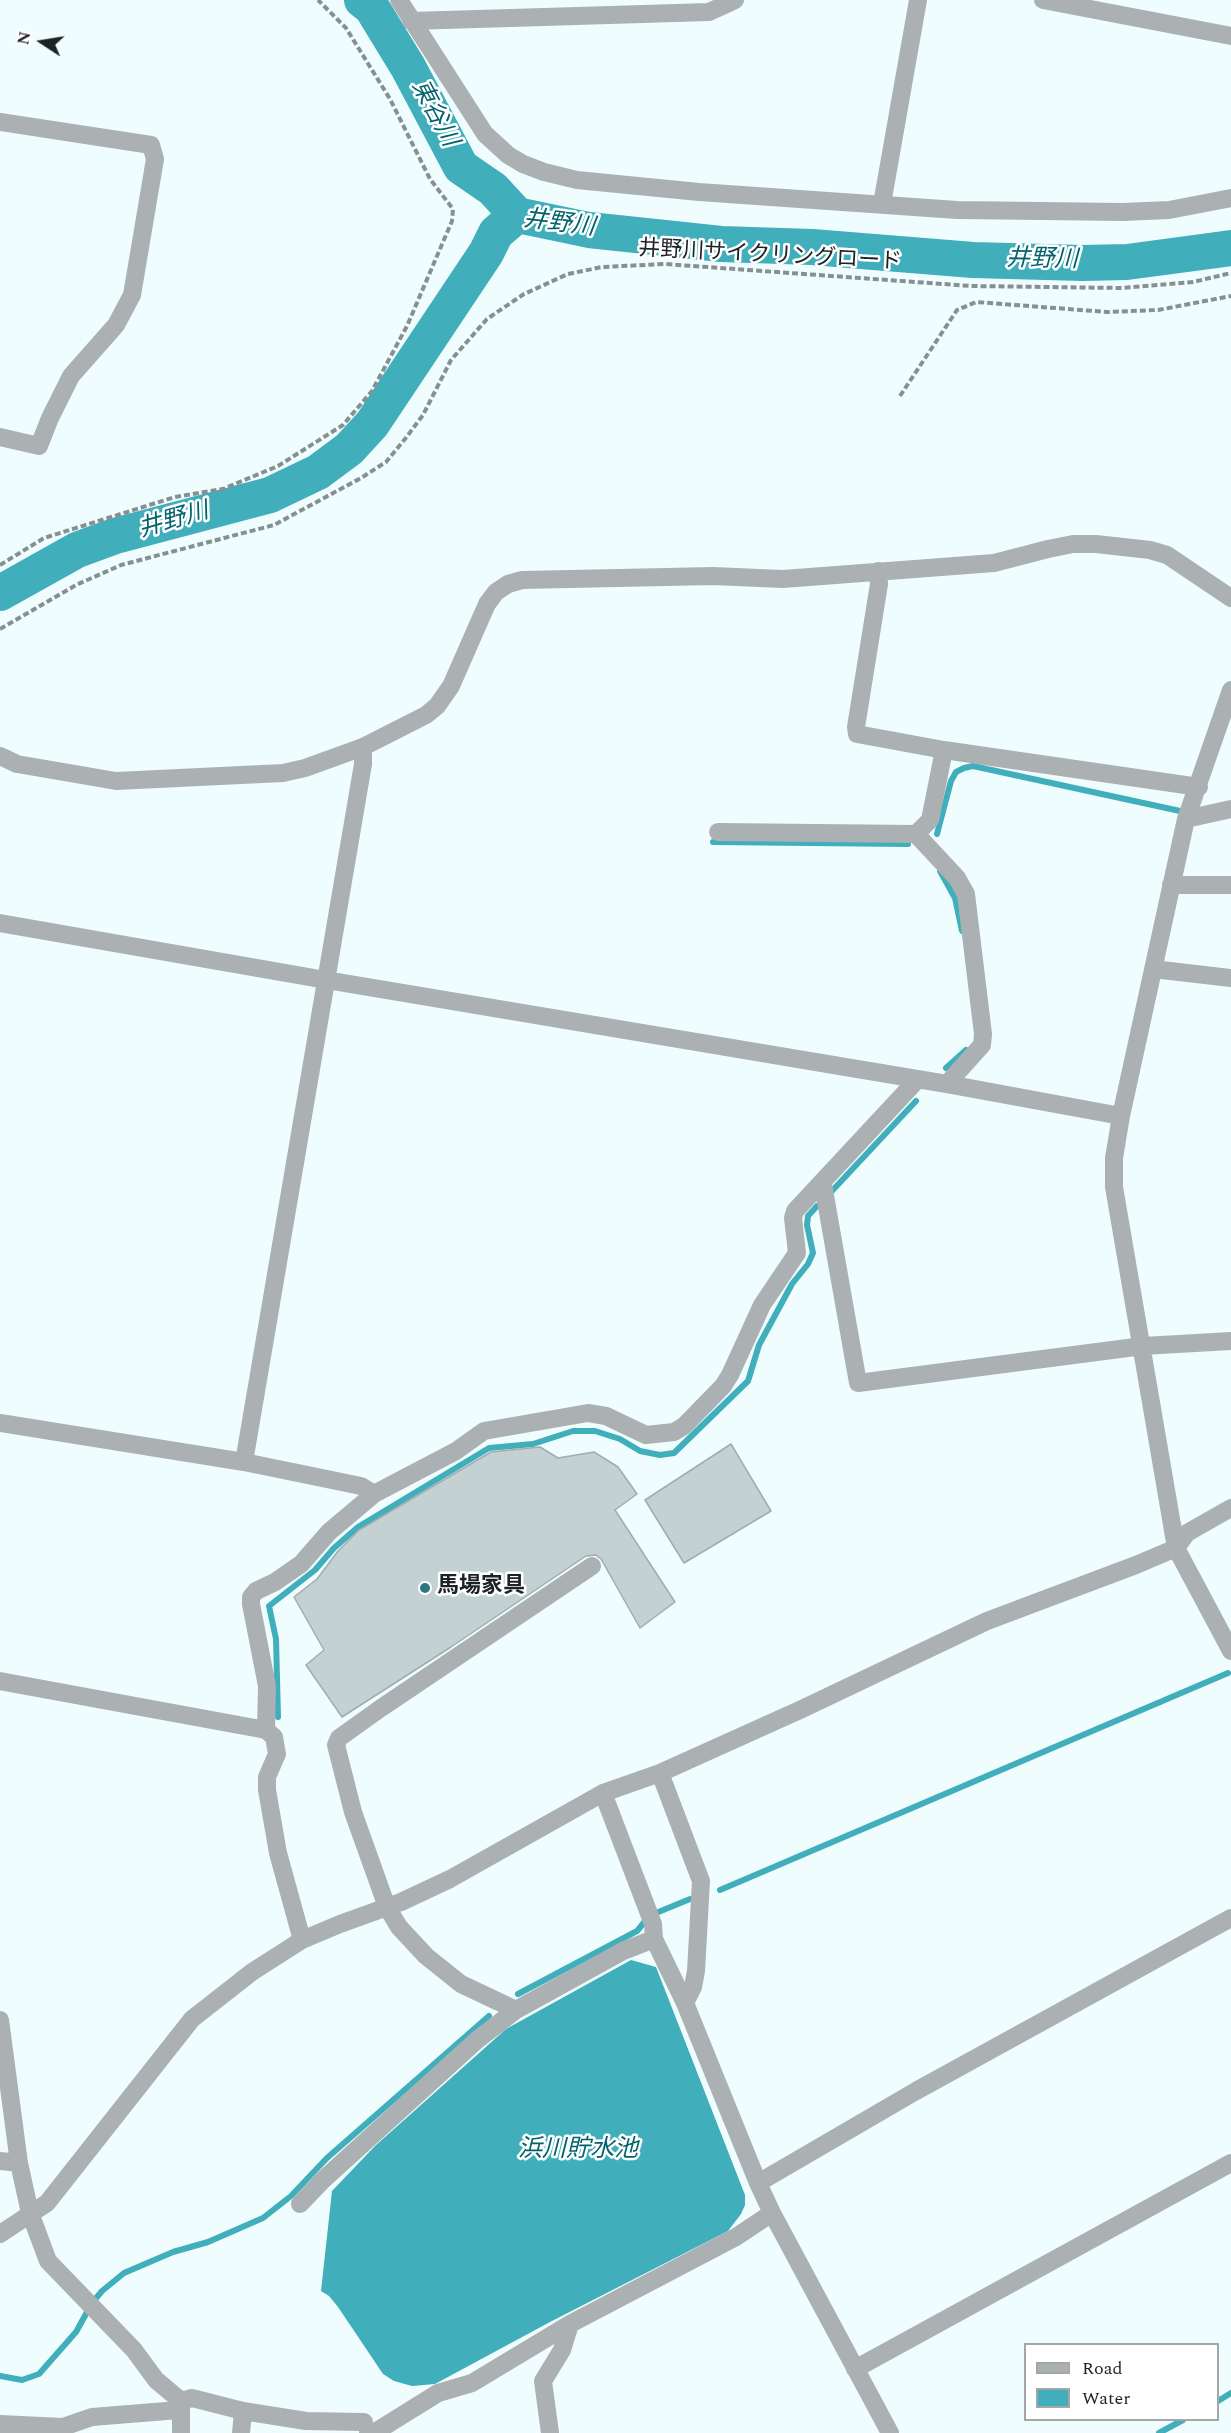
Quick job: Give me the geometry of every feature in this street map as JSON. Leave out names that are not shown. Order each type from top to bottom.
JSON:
[{"type":"street","points":[[399,0],[485,134],[508,155],[523,164],[577,180],[699,192],[957,210],[1123,212],[1169,210],[1231,198]]},
{"type":"street","points":[[411,21],[709,12],[735,0]]},
{"type":"street","points":[[882,204],[918,0]]},
{"type":"street","points":[[1043,0],[1231,36]]},
{"type":"street","points":[[0,122],[150,145],[155,159],[132,295],[116,325],[71,376],[39,446],[0,437]]},
{"type":"street","points":[[0,756],[17,764],[116,782],[283,773],[305,768],[363,747],[426,715],[437,706],[450,686],[487,604],[496,592],[508,584],[522,580],[649,577],[783,579],[994,563],[1027,553],[1073,544],[1117,546],[1150,550],[1167,555],[1231,598]]},
{"type":"street","points":[[878,571],[879,584],[856,727],[857,734],[944,750],[1199,787]]},
{"type":"street","points":[[1231,690],[1186,819],[1121,1116],[1114,1158],[1114,1187],[1176,1548],[1231,1651]]},
{"type":"street","points":[[244,1462],[363,764],[363,747]]},
{"type":"street","points":[[718,832],[916,834],[930,820],[944,750]]},
{"type":"street","points":[[1186,819],[1231,809]]},
{"type":"street","points":[[916,834],[957,878],[966,894],[984,1034],[982,1045],[947,1084]]},
{"type":"street","points":[[1171,885],[1231,885]]},
{"type":"street","points":[[0,923],[947,1084],[1121,1116]]},
{"type":"street","points":[[1153,969],[1231,978]]},
{"type":"street","points":[[266,1730],[267,1686],[250,1604],[251,1597],[256,1591],[275,1582],[301,1564],[329,1532],[374,1494],[456,1451],[484,1431],[588,1413],[606,1416],[646,1435],[674,1432],[684,1426],[723,1386],[762,1305],[797,1253],[793,1218],[795,1211],[823,1184],[917,1080]]},
{"type":"street","points":[[823,1184],[858,1383],[1143,1346],[1231,1341]]},
{"type":"street","points":[[0,1423],[244,1462],[361,1486],[374,1494]]},
{"type":"street","points":[[0,2234],[47,2203],[192,2019],[252,1972],[302,1940],[387,1907],[450,1879],[603,1793],[660,1773],[802,1709],[987,1621],[1176,1548],[1187,1533],[1231,1508]]},
{"type":"street","points":[[516,2010],[461,1984],[426,1956],[399,1927],[387,1907],[353,1812],[336,1745],[339,1738],[592,1566]]},
{"type":"street","points":[[0,1681],[266,1730],[274,1737],[277,1745],[277,1754],[267,1777],[274,1834],[302,1940]]},
{"type":"street","points":[[660,1773],[701,1881],[696,1971],[693,1987],[685,2002]]},
{"type":"street","points":[[603,1793],[653,1924],[654,1939],[685,2002],[758,2183],[772,2214],[890,2433]]},
{"type":"street","points":[[758,2183],[916,2091],[1231,1918]]},
{"type":"street","points":[[300,2204],[323,2180],[477,2040],[516,2010],[623,1951],[654,1939]]},
{"type":"street","points":[[0,2020],[19,2163],[30,2213],[48,2261],[134,2350],[156,2380],[180,2406],[181,2433]]},
{"type":"street","points":[[0,2161],[19,2163]]},
{"type":"street","points":[[855,2369],[1231,2163]]},
{"type":"street","points":[[0,2424],[63,2427],[92,2417],[180,2406],[192,2398],[306,2427],[364,2424],[377,2431],[438,2393],[472,2383],[570,2324],[736,2236],[772,2214]]},
{"type":"street","points":[[550,2433],[543,2381],[562,2350],[570,2324]]},
{"type":"street","points":[[241,2433],[243,2411]]},
{"type":"path","points":[[0,565],[44,538],[175,497],[223,489],[278,466],[343,425],[372,391],[408,327],[452,221],[453,209],[430,179],[390,99],[346,28],[318,0]]},
{"type":"path","name":"井野川サイクリングロード","points":[[0,629],[76,585],[121,565],[274,525],[386,462],[423,415],[451,360],[487,319],[524,294],[568,274],[602,267],[665,264],[971,286],[1122,288],[1193,282],[1231,273]]},
{"type":"path","points":[[900,396],[957,310],[976,302],[1107,312],[1158,310],[1231,296]]},
{"type":"water","name":"浜川貯水池","points":[[631,1960],[656,1967],[745,2195],[745,2205],[741,2214],[728,2231],[435,2384],[412,2386],[394,2381],[383,2374],[338,2307],[329,2296],[321,2291],[332,2191],[375,2146],[506,2029]]},
{"type":"building","points":[[731,1444],[771,1511],[684,1563],[645,1500]]},
{"type":"building","name":"馬場家具","points":[[540,1447],[558,1458],[594,1452],[618,1467],[637,1494],[615,1510],[675,1602],[640,1628],[601,1559],[596,1555],[586,1556],[342,1717],[306,1665],[324,1650],[294,1597],[317,1579],[338,1551],[359,1530],[491,1452]]},
{"type":"waterway","name":"東谷川","points":[[362,0],[372,8],[408,67],[461,167],[493,189],[517,215]]},
{"type":"waterway","name":"井野川","points":[[517,215],[589,230],[721,244],[812,247],[973,260],[1127,262],[1231,248]]},
{"type":"waterway","name":"井野川","points":[[0,593],[77,550],[115,536],[270,495],[318,472],[349,449],[372,424],[486,253],[496,233],[517,215]]},
{"type":"waterway","points":[[937,834],[951,781],[956,772],[973,766],[1180,811]]},
{"type":"waterway","points":[[713,842],[908,844]]},
{"type":"waterway","points":[[940,871],[955,898],[962,931]]},
{"type":"waterway","points":[[946,1068],[966,1050]]},
{"type":"waterway","points":[[831,1192],[916,1101]]},
{"type":"waterway","points":[[278,1717],[276,1639],[269,1606],[315,1570],[334,1548],[358,1527],[489,1448],[533,1444],[573,1431],[595,1431],[620,1439],[640,1451],[660,1455],[674,1453],[748,1381],[759,1345],[792,1284],[808,1264],[813,1253],[807,1225],[808,1216],[817,1206]]},
{"type":"waterway","points":[[720,1890],[1228,1673]]},
{"type":"waterway","points":[[656,1913],[690,1899]]},
{"type":"waterway","points":[[518,1994],[637,1931],[646,1920]]},
{"type":"waterway","points":[[0,2376],[22,2380],[39,2374],[76,2332],[92,2303],[102,2291],[124,2273],[173,2252],[208,2242],[263,2218],[291,2196],[327,2158],[489,2016]]},
{"type":"waterway","points":[[1219,2400],[1231,2393]]},
{"type":"waterway","points":[[1159,2433],[1181,2421]]},
{"type":"place","name":"馬場家具","points":[[425,1588]]}]
